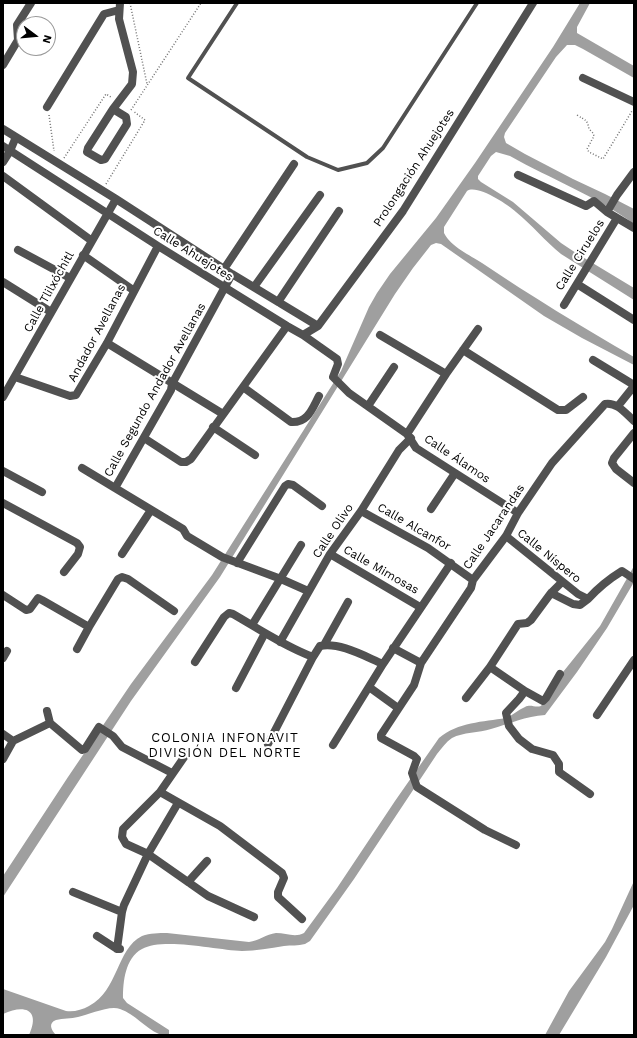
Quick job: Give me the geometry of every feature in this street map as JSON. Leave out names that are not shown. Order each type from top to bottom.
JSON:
[{"type":"street","points":[[3,65],[18,40],[16,25],[31,3]]},
{"type":"street","name":"Prolongación Ahuejotes","points":[[303,335],[318,326],[403,211],[533,3]]},
{"type":"street","points":[[113,109],[126,117],[127,124],[105,159],[101,160],[87,152],[87,150],[113,109],[132,84],[133,72],[119,19],[120,6]]},
{"type":"street","points":[[47,107],[104,14],[120,6]]},
{"type":"street","points":[[583,78],[634,102]]},
{"type":"street","name":"Calle Ahuejotes","points":[[3,129],[102,190],[224,269],[318,326]]},
{"type":"street","points":[[3,162],[7,148],[16,137]]},
{"type":"street","name":"Calle Ahuejotes","points":[[7,148],[107,214],[224,288],[303,335],[336,359],[338,364],[333,377],[349,393]]},
{"type":"street","points":[[224,269],[294,164]]},
{"type":"street","points":[[634,172],[607,210],[634,228]]},
{"type":"street","name":"Calle Ciruelos","points":[[518,175],[586,206],[594,201],[607,210]]},
{"type":"street","points":[[3,176],[92,241]]},
{"type":"street","points":[[254,287],[320,196]]},
{"type":"street","name":"Calle Tlilxóchitl","points":[[4,393],[15,377],[116,199]]},
{"type":"street","points":[[278,302],[339,211]]},
{"type":"street","name":"Calle Ciruelos","points":[[564,305],[617,218]]},
{"type":"street","name":"Andador Avellanas","points":[[15,377],[70,396],[76,395],[106,343],[158,246]]},
{"type":"street","points":[[18,250],[70,278]]},
{"type":"street","points":[[84,255],[134,290]]},
{"type":"street","name":"Calle Segundo Andador Avellanas","points":[[232,274],[172,384],[171,390],[115,488],[183,529],[187,536],[222,557],[281,579],[308,591]]},
{"type":"street","points":[[3,282],[51,312]]},
{"type":"street","points":[[577,284],[634,320]]},
{"type":"street","points":[[144,438],[181,462],[186,462],[191,459],[287,326]]},
{"type":"street","points":[[478,329],[464,350],[558,410],[566,410],[583,397]]},
{"type":"street","points":[[380,335],[446,374]]},
{"type":"street","points":[[106,343],[223,414]]},
{"type":"street","name":"Calle Olivo","points":[[280,642],[330,554],[362,510],[446,374],[464,350]]},
{"type":"street","points":[[593,360],[634,386],[618,406],[634,421]]},
{"type":"street","points":[[368,406],[394,367]]},
{"type":"street","points":[[243,387],[291,422],[297,422],[305,419],[319,396]]},
{"type":"street","name":"Calle Álamos","points":[[349,393],[409,436],[416,448],[518,512]]},
{"type":"street","name":"Calle Jacarandas","points":[[516,845],[485,830],[417,786],[412,772],[417,760],[414,756],[381,738],[383,730],[414,685],[421,663],[471,588],[473,580],[506,536],[518,512],[552,463],[605,404],[612,403],[618,406]]},
{"type":"street","points":[[213,427],[255,455]]},
{"type":"street","points":[[634,433],[614,458],[612,463],[616,469],[634,483]]},
{"type":"street","points":[[82,468],[115,488]]},
{"type":"street","points":[[3,471],[42,492]]},
{"type":"street","points":[[431,509],[455,473]]},
{"type":"street","points":[[235,562],[285,486],[288,484],[293,485],[322,506]]},
{"type":"street","points":[[3,503],[76,543],[80,547],[78,554],[64,572]]},
{"type":"street","points":[[122,554],[151,510]]},
{"type":"street","name":"Calle Alcanfor","points":[[362,510],[428,548],[473,580]]},
{"type":"street","name":"Calle Níspero","points":[[506,536],[562,582],[588,600]]},
{"type":"street","points":[[252,625],[301,545]]},
{"type":"street","name":"Calle Mimosas","points":[[330,554],[420,607]]},
{"type":"street","name":"Calle Mimosas","points":[[332,745],[393,648],[451,563]]},
{"type":"street","points":[[551,593],[573,604],[580,605],[588,600],[598,588],[622,571],[634,579]]},
{"type":"street","points":[[77,649],[118,579],[122,577],[128,579],[174,611]]},
{"type":"street","points":[[466,698],[490,667],[518,624],[531,620],[551,593],[562,582]]},
{"type":"street","points":[[3,596],[26,610],[30,609],[38,598],[89,627]]},
{"type":"street","points":[[268,744],[313,656],[320,646],[324,645],[348,602]]},
{"type":"street","points":[[195,662],[224,617],[229,613],[280,642],[313,656]]},
{"type":"street","points":[[236,688],[265,633]]},
{"type":"street","points":[[324,645],[342,648],[383,664]]},
{"type":"street","points":[[393,648],[421,663]]},
{"type":"street","points":[[597,715],[634,660]]},
{"type":"street","points":[[490,667],[525,691],[543,701],[560,674]]},
{"type":"street","points":[[369,687],[398,708]]},
{"type":"street","points":[[525,691],[520,699],[506,713],[509,726],[519,739],[532,749],[553,755],[559,764],[559,772],[590,794]]},
{"type":"street","points":[[47,711],[50,723],[82,750],[85,749],[99,727],[113,736],[122,747],[172,773]]},
{"type":"street","points":[[3,759],[13,741],[50,723]]},
{"type":"street","points":[[3,734],[13,741]]},
{"type":"street","points":[[187,753],[160,792],[123,829],[122,837],[126,844],[148,854],[208,896],[254,917]]},
{"type":"street","points":[[160,792],[220,826],[282,873],[284,878],[278,892],[278,897],[302,918]]},
{"type":"street","points":[[97,936],[120,949],[122,912],[124,905],[148,854],[178,803]]},
{"type":"street","points":[[188,882],[207,861]]},
{"type":"street","points":[[73,892],[122,912]]},
{"type":"lane","points":[[237,3],[188,78],[307,157],[338,170],[366,163],[383,148],[477,3]]},
{"type":"path","points":[[130,3],[147,84]]},
{"type":"path","points":[[102,190],[145,120],[131,110],[201,3]]},
{"type":"path","points":[[59,155],[64,158],[106,94],[119,102]]},
{"type":"path","points":[[47,107],[54,151]]},
{"type":"path","points":[[577,115],[586,121],[594,136],[587,149],[589,152],[603,159],[634,108]]},
{"type":"shaded area","points":[[580,3],[590,3],[577,27],[577,33],[634,66],[634,78],[575,45],[567,45],[556,57],[505,133],[504,137],[506,143],[525,154],[634,209],[634,224],[589,196],[510,156],[496,152],[491,156],[478,176],[478,179],[513,202],[561,243],[634,288],[634,300],[561,254],[528,222],[512,209],[485,192],[478,190],[467,191],[444,227],[444,233],[451,242],[461,250],[557,311],[634,357],[634,365],[544,316],[441,244],[436,243],[431,245],[395,294],[220,577],[131,701],[3,897],[3,876],[131,684],[212,575],[341,371],[369,307],[377,293],[390,274],[436,218],[475,163],[553,47]]},
{"type":"shaded area","points":[[634,566],[634,582],[607,628],[545,715],[456,736],[448,741],[437,754],[354,879],[310,941],[302,945],[247,951],[190,945],[163,944],[142,949],[136,953],[126,971],[123,998],[127,1003],[169,1030],[169,1035],[160,1035],[125,1011],[115,1008],[105,1009],[75,1018],[53,1021],[51,1027],[56,1035],[29,1035],[33,1019],[32,1014],[24,1009],[18,1009],[3,1014],[3,989],[66,1011],[84,1009],[99,999],[112,980],[127,950],[133,942],[145,935],[167,933],[249,942],[276,933],[294,935],[304,933],[337,888],[439,738],[462,726],[506,718],[527,706],[541,706],[559,677],[600,626]]},
{"type":"shaded area","points":[[634,881],[634,905],[606,957],[559,1035],[545,1035],[569,991],[605,942]]},
{"type":"district","name":"COLONIA INFONAVIT DIVISIÓN DEL NORTE","points":[[225,746]]}]
